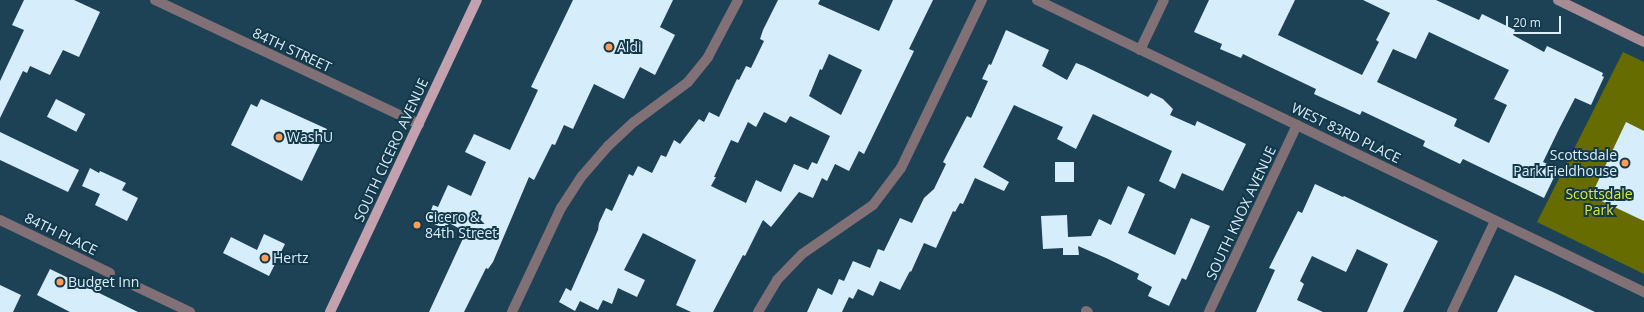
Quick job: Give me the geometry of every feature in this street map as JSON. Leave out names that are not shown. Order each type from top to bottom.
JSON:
[{"type":"main road","name":"SOUTH CICERO AVENUE","points":[[330,312],[477,0]]},
{"type":"street","name":"84TH STREET","points":[[154,0],[419,124]]},
{"type":"street","points":[[512,312],[561,208],[582,176],[608,146],[634,122],[688,82],[708,57],[738,0]]},
{"type":"street","points":[[758,312],[777,280],[802,254],[873,205],[901,168],[982,0]]},
{"type":"street","name":"WEST 83RD PLACE","points":[[1037,0],[1644,292]]},
{"type":"street","points":[[1140,50],[1164,0]]},
{"type":"street","points":[[1558,0],[1644,42]]},
{"type":"street","name":"SOUTH KNOX AVENUE","points":[[1209,312],[1297,125]]},
{"type":"street","name":"84TH PLACE","points":[[0,220],[110,273]]},
{"type":"street","points":[[1452,312],[1495,221]]},
{"type":"street","points":[[135,286],[190,312]]},
{"type":"green space","name":"Scottsdale Park","points":[[1623,52],[1644,62],[1644,274],[1537,222]]},
{"type":"building","points":[[24,0],[74,0],[100,12],[79,57],[63,50],[50,75],[30,66],[27,73],[23,71],[0,118],[0,81],[24,30],[12,25]]},
{"type":"building","points":[[573,0],[673,0],[660,27],[675,35],[655,75],[640,67],[624,99],[594,84],[573,129],[564,125],[555,145],[552,144],[534,180],[529,177],[493,262],[488,269],[486,268],[464,312],[429,312],[466,232],[449,223],[446,229],[427,221],[433,205],[438,207],[448,185],[471,196],[486,162],[465,152],[474,134],[510,150],[538,90],[531,87]]},
{"type":"building","points":[[778,0],[820,0],[818,4],[879,31],[893,0],[933,0],[909,49],[914,51],[864,154],[859,151],[849,171],[835,164],[827,181],[822,178],[813,198],[799,192],[771,227],[763,220],[745,256],[743,255],[713,312],[691,312],[676,305],[696,260],[643,233],[624,270],[645,280],[637,297],[618,288],[612,304],[603,300],[598,310],[580,301],[575,311],[559,302],[566,288],[571,291],[606,208],[612,211],[629,174],[633,176],[638,166],[652,173],[661,155],[666,157],[674,140],[680,144],[699,119],[704,122],[709,112],[719,117],[737,79],[739,80],[746,66],[751,68],[764,41],[760,39]],"holes":[[[829,54],[862,70],[841,115],[809,96],[820,69],[822,70]],[[764,112],[786,123],[790,116],[830,136],[817,164],[812,162],[808,170],[794,164],[781,192],[756,180],[746,203],[711,186],[731,140],[738,143],[748,122],[756,127]]]},
{"type":"building","points":[[1209,0],[1295,0],[1278,35],[1362,75],[1379,42],[1376,40],[1390,13],[1363,0],[1436,0],[1479,20],[1482,14],[1515,30],[1513,35],[1544,52],[1547,46],[1603,73],[1602,76],[1604,77],[1591,105],[1575,98],[1559,129],[1543,162],[1558,169],[1544,198],[1463,159],[1460,164],[1423,146],[1425,141],[1362,111],[1360,115],[1314,94],[1316,89],[1243,54],[1241,58],[1220,49],[1222,44],[1194,32]],"holes":[[[1429,32],[1509,70],[1494,99],[1507,105],[1489,143],[1454,126],[1457,119],[1377,82],[1393,49],[1416,59]]]},
{"type":"building","points":[[1006,30],[1049,50],[1042,66],[1067,80],[1076,63],[1148,97],[1151,93],[1163,99],[1173,109],[1170,115],[1195,126],[1197,121],[1246,144],[1223,191],[1182,173],[1175,189],[1159,181],[1172,151],[1093,114],[1076,149],[1057,139],[1063,127],[1014,105],[983,167],[1009,182],[1004,191],[975,178],[963,204],[960,203],[955,212],[953,211],[936,248],[924,243],[911,272],[910,271],[900,290],[880,281],[873,296],[858,289],[853,299],[849,297],[842,312],[807,312],[818,288],[832,295],[839,279],[844,281],[853,261],[870,268],[878,249],[884,251],[900,218],[912,223],[924,198],[934,189],[946,164],[943,162],[967,116],[971,118],[988,81],[982,79],[989,64],[991,65]]},
{"type":"building","points":[[56,99],[85,114],[76,132],[47,117]]},
{"type":"building","name":"WashU","points":[[261,99],[327,129],[302,181],[231,145],[251,104],[257,107]]},
{"type":"building","name":"Scottsdale Park Fieldhouse","points":[[1626,122],[1644,131],[1644,221],[1591,196]]},
{"type":"building","points":[[0,132],[79,170],[68,192],[0,160]]},
{"type":"building","points":[[1055,162],[1074,162],[1074,182],[1055,182]]},
{"type":"building","points":[[90,168],[126,183],[122,190],[138,198],[127,221],[95,205],[100,194],[82,186]]},
{"type":"building","points":[[1315,184],[1343,197],[1344,196],[1438,241],[1403,312],[1367,312],[1388,264],[1357,249],[1346,272],[1312,256],[1300,281],[1304,284],[1297,300],[1323,312],[1256,312],[1275,270],[1269,268],[1298,211],[1302,213]]},
{"type":"building","points":[[1128,186],[1145,194],[1128,233],[1175,255],[1191,218],[1210,226],[1186,280],[1182,278],[1169,306],[1148,296],[1152,287],[1137,279],[1139,274],[1106,258],[1078,246],[1079,255],[1063,255],[1063,248],[1043,249],[1041,216],[1067,215],[1068,237],[1091,236],[1099,219],[1111,225]]},
{"type":"building","name":"Hertz","points":[[264,234],[285,244],[269,276],[223,253],[231,237],[257,250]]},
{"type":"building","name":"Budget Inn","points":[[50,269],[138,312],[70,312],[37,295]]},
{"type":"building","points":[[1515,275],[1553,292],[1595,312],[1497,312]]},
{"type":"building","points":[[0,285],[21,295],[13,312],[0,312]]},
{"type":"place","name":"Aldi","points":[[609,47]]},
{"type":"place","name":"WashU","points":[[279,137]]},
{"type":"place","name":"Scottsdale Park Fieldhouse","points":[[1625,163]]},
{"type":"place","name":"Cicero & 84th Street","points":[[417,225]]},
{"type":"place","name":"Hertz","points":[[265,258]]},
{"type":"place","name":"Budget Inn","points":[[60,282]]}]
